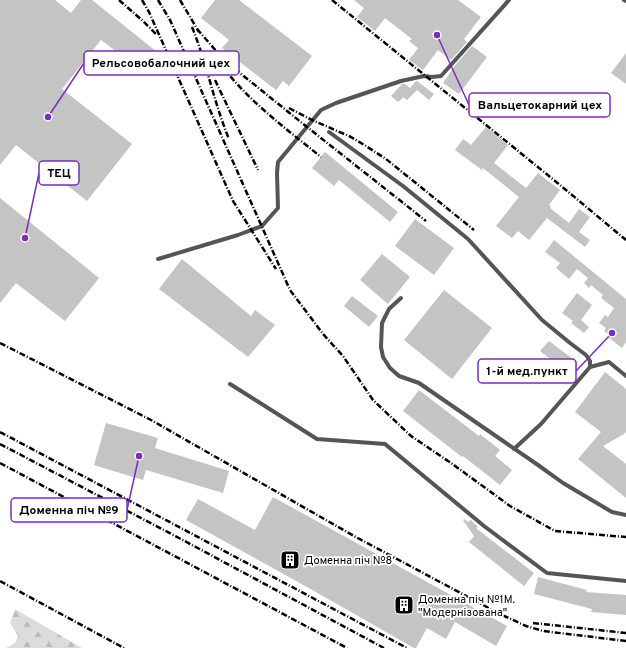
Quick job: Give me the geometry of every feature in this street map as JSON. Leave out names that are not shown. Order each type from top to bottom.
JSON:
[{"type":"lane","points":[[158,259],[238,235],[262,226],[278,208],[278,162],[321,110],[336,103],[401,81],[424,76],[441,76],[509,0]]},
{"type":"lane","points":[[330,132],[404,186],[468,239],[542,320],[586,355],[590,361],[590,367]]},
{"type":"lane","points":[[401,298],[389,309],[382,323],[381,347],[383,357],[390,368],[399,376],[419,383],[563,483],[612,512],[626,515]]},
{"type":"lane","points":[[514,449],[541,424],[590,367],[608,362],[626,376]]},
{"type":"lane","points":[[230,384],[317,439],[385,444],[484,526],[547,573],[626,581]]},
{"type":"green space","points":[[15,609],[82,648],[6,648],[15,643],[18,636],[10,623]]},
{"type":"building","points":[[0,0],[55,0],[71,13],[81,0],[92,0],[162,56],[147,75],[101,40],[62,89],[132,144],[87,201],[16,145],[0,165]]},
{"type":"building","points":[[215,0],[239,0],[312,56],[289,86],[283,81],[276,90],[222,48],[229,40],[201,18]]},
{"type":"building","points":[[354,0],[458,0],[481,17],[464,39],[467,42],[451,60],[438,50],[423,70],[409,60],[418,48],[409,41],[412,39],[385,18],[375,31],[357,17],[364,8]]},
{"type":"building","points":[[472,46],[487,57],[459,94],[443,83],[456,64]]},
{"type":"building","points":[[626,53],[626,84],[611,73]]},
{"type":"building","points":[[416,81],[434,94],[429,100],[417,90],[407,100],[403,97],[398,102],[391,96],[402,84],[405,84],[410,88]]},
{"type":"building","points":[[486,127],[508,145],[494,163],[526,188],[538,173],[560,190],[549,205],[551,206],[550,208],[569,223],[579,209],[590,217],[579,232],[590,240],[585,247],[547,218],[529,240],[518,231],[512,238],[496,226],[519,197],[483,168],[482,170],[455,150],[463,139],[471,145]]},
{"type":"building","points":[[325,152],[398,212],[390,222],[339,180],[334,186],[312,168]]},
{"type":"building","points":[[0,198],[99,278],[65,321],[16,283],[0,303]]},
{"type":"building","points":[[415,219],[454,248],[434,275],[395,246]]},
{"type":"building","points":[[554,240],[626,299],[626,342],[622,348],[608,337],[610,336],[604,331],[606,328],[599,323],[605,315],[608,317],[614,308],[601,298],[603,295],[591,285],[589,288],[584,283],[588,278],[577,269],[569,279],[556,268],[560,263],[545,252]]},
{"type":"building","points":[[382,254],[410,277],[388,304],[360,280]]},
{"type":"building","points":[[182,259],[251,316],[255,310],[275,325],[248,357],[159,289]]},
{"type":"building","points":[[444,290],[492,328],[452,379],[404,340]]},
{"type":"building","points":[[577,293],[592,305],[581,320],[589,327],[584,333],[571,323],[573,321],[562,313]]},
{"type":"building","points":[[352,296],[378,316],[369,327],[344,306]]},
{"type":"building","points":[[549,341],[578,363],[570,374],[540,351]]},
{"type":"building","points":[[605,372],[626,389],[626,432],[603,446],[626,464],[626,498],[578,459],[601,432],[575,412]]},
{"type":"building","points":[[419,390],[479,436],[480,434],[500,450],[495,456],[512,470],[500,485],[403,411]]},
{"type":"building","points":[[106,423],[158,438],[155,448],[229,471],[223,493],[146,470],[143,480],[94,465]]},
{"type":"building","name":"Доменна піч №1М. \"Модернізована\"","points":[[273,497],[507,626],[496,646],[455,622],[446,639],[427,628],[416,648],[414,648],[186,520],[198,499],[255,530]]},
{"type":"building","points":[[464,519],[468,522],[471,520],[478,527],[476,528],[534,573],[524,586],[469,542],[474,536],[463,520]]},
{"type":"building","points":[[538,577],[587,590],[586,592],[626,595],[626,615],[591,612],[592,609],[534,594]]},
{"type":"railway","points":[[119,0],[157,35]]},
{"type":"railway","points":[[142,0],[149,12],[233,201],[276,269]]},
{"type":"railway","points":[[158,0],[170,20],[290,290],[323,334],[343,356],[373,400],[411,436],[510,506],[555,531],[626,537]]},
{"type":"railway","points":[[180,0],[199,32]]},
{"type":"railway","points":[[332,0],[626,240]]},
{"type":"railway","points":[[192,27],[229,139]]},
{"type":"railway","points":[[197,29],[225,61],[426,221]]},
{"type":"railway","points":[[217,59],[239,87],[279,123],[321,157]]},
{"type":"railway","points":[[215,80],[258,170]]},
{"type":"railway","points":[[289,108],[351,137],[386,159],[474,230]]},
{"type":"railway","points":[[0,343],[151,420],[354,536],[498,613],[526,626],[543,631],[626,641]]},
{"type":"railway","points":[[0,432],[407,648]]},
{"type":"railway","points":[[0,444],[384,648]]},
{"type":"railway","points":[[0,463],[347,648]]},
{"type":"railway","points":[[0,581],[124,648]]},
{"type":"railway","points":[[533,623],[626,633]]},
{"type":"place","name":"Вальцетокарний цех","points":[[437,35]]},
{"type":"place","name":"Рельсовобалочний цех","points":[[48,117]]},
{"type":"place","name":"ТЕЦ","points":[[25,238]]},
{"type":"place","name":"1-й мед.пункт","points":[[612,333]]},
{"type":"place","name":"Доменна піч №9","points":[[139,456]]},
{"type":"place","name":"Доменна піч №8","points":[[290,560]]},
{"type":"place","name":"Доменна піч №1М. \"Модернізована\"","points":[[404,605]]}]
